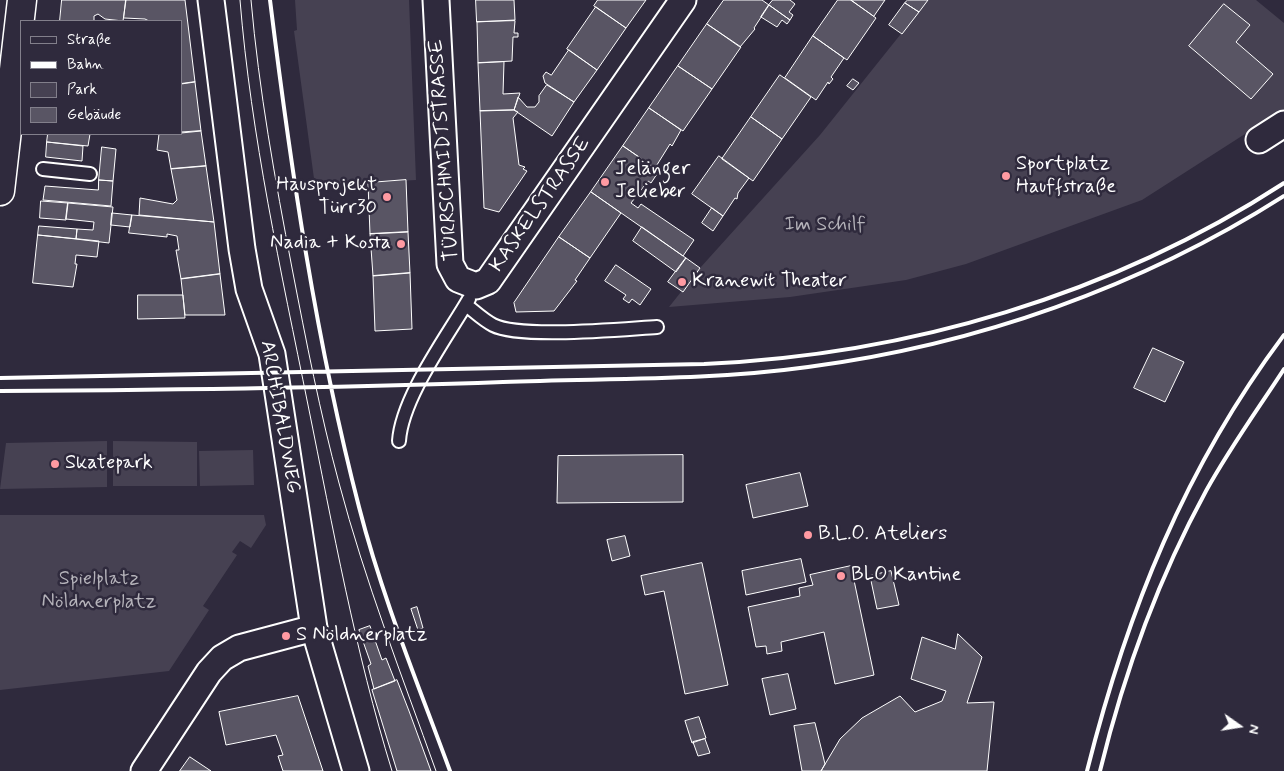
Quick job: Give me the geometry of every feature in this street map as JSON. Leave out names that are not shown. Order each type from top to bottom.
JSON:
[{"type":"street","points":[[0,192],[22,0]]},
{"type":"street","name":"ARCHIBALDWEG","points":[[211,0],[242,249],[249,288],[272,354],[314,628],[356,771]]},
{"type":"street","name":"TÜRRSCHMIDTSTRASSE","points":[[436,0],[450,264],[458,279],[471,295]]},
{"type":"street","name":"KASKELSTRASSE","points":[[471,295],[488,281],[683,0]]},
{"type":"street","points":[[1259,140],[1284,124]]},
{"type":"street","points":[[144,771],[209,672],[222,658],[239,648],[314,628]]},
{"type":"lane","points":[[43,169],[90,174]]},
{"type":"lane","points":[[471,295],[494,326],[522,331],[610,330],[657,327]]},
{"type":"lane","name":"KASKELSTRASSE","points":[[399,441],[400,428],[412,396],[471,295]]},
{"type":"green space","points":[[295,0],[409,0],[416,180],[315,186],[294,31],[297,30]]},
{"type":"green space","name":"Im Schilf","points":[[928,0],[1256,0],[1284,23],[1284,109],[1142,200],[966,264],[906,280],[790,297],[669,307],[700,268],[820,135]]},
{"type":"green space","name":"Skatepark","points":[[107,441],[107,487],[0,489],[6,443]]},
{"type":"green space","points":[[113,441],[197,442],[197,486],[113,486]]},
{"type":"green space","points":[[253,450],[254,485],[200,486],[199,451]]},
{"type":"green space","name":"Spielplatz Nöldnerplatz","points":[[0,515],[264,515],[266,525],[251,548],[240,541],[232,552],[237,555],[203,606],[209,610],[169,671],[0,690]]},
{"type":"building","points":[[62,0],[126,0],[123,20],[105,19],[98,14],[94,16],[94,20],[60,20]]},
{"type":"building","points":[[126,0],[185,0],[195,82],[182,84],[182,20],[124,18]]},
{"type":"building","points":[[476,0],[514,0],[515,20],[477,22]]},
{"type":"building","points":[[598,0],[646,0],[626,28],[594,6]]},
{"type":"building","points":[[724,0],[762,0],[769,5],[755,29],[740,47],[707,24]]},
{"type":"building","points":[[773,0],[790,0],[795,4],[789,12],[793,15],[790,20],[769,5]]},
{"type":"building","points":[[838,0],[851,0],[876,18],[847,60],[813,36]]},
{"type":"building","points":[[851,0],[885,0],[874,16]]},
{"type":"building","points":[[908,0],[928,0],[919,12],[905,3]]},
{"type":"building","points":[[905,3],[919,12],[902,34],[889,25]]},
{"type":"building","points":[[1224,4],[1250,25],[1236,42],[1273,74],[1251,99],[1189,46]]},
{"type":"building","points":[[769,5],[790,20],[787,24],[782,20],[777,27],[761,17]]},
{"type":"building","points":[[596,7],[626,28],[597,70],[567,49]]},
{"type":"building","points":[[515,21],[514,33],[518,33],[518,37],[513,37],[512,61],[478,63],[477,22]]},
{"type":"building","points":[[707,24],[741,47],[712,89],[678,66]]},
{"type":"building","points":[[813,36],[844,58],[831,77],[833,79],[829,84],[828,82],[816,100],[785,78]]},
{"type":"building","points":[[569,50],[597,70],[574,102],[545,83],[543,76],[546,72],[551,75]]},
{"type":"building","points":[[504,62],[503,94],[520,93],[514,110],[480,111],[478,63]]},
{"type":"building","points":[[678,66],[712,89],[683,131],[649,108]]},
{"type":"building","points":[[780,75],[811,97],[782,139],[751,117]]},
{"type":"building","points":[[853,79],[859,83],[853,90],[847,86]]},
{"type":"building","points":[[195,82],[201,131],[182,133],[182,84]]},
{"type":"building","points":[[547,85],[574,102],[552,136],[514,110],[518,97],[527,107],[535,107],[539,102],[539,96]]},
{"type":"building","points":[[649,108],[681,130],[672,146],[670,144],[655,168],[623,146]]},
{"type":"building","points":[[514,110],[518,112],[513,118],[519,165],[525,167],[523,169],[527,171],[499,212],[484,208],[480,111]]},
{"type":"building","points":[[751,117],[782,139],[753,181],[722,159]]},
{"type":"building","points":[[201,131],[206,166],[171,169],[168,152],[157,150],[159,135],[182,135],[182,132]]},
{"type":"building","points":[[48,135],[90,135],[88,146],[47,142]]},
{"type":"building","points":[[47,142],[83,146],[82,161],[46,157]]},
{"type":"building","points":[[623,146],[659,171],[651,183],[648,181],[631,203],[638,208],[641,204],[694,240],[683,256],[591,192]]},
{"type":"building","points":[[102,147],[116,149],[113,181],[99,180]]},
{"type":"building","points":[[719,156],[749,178],[738,193],[737,199],[735,198],[723,216],[692,194]]},
{"type":"building","points":[[206,166],[214,222],[139,215],[140,198],[173,204],[177,200],[171,169]]},
{"type":"building","points":[[99,180],[113,181],[111,206],[43,200],[45,186],[98,190]]},
{"type":"building","name":"Hausprojekt Türr30","points":[[406,180],[408,232],[370,234],[368,183]]},
{"type":"building","points":[[591,192],[621,213],[590,258],[559,237]]},
{"type":"building","points":[[41,201],[68,203],[66,220],[40,218]]},
{"type":"building","points":[[68,203],[113,207],[109,243],[76,239],[77,229],[93,230],[94,222],[66,219]]},
{"type":"building","points":[[712,208],[723,216],[713,231],[702,223]]},
{"type":"building","points":[[112,213],[132,215],[130,227],[111,225]]},
{"type":"building","points":[[132,215],[214,222],[220,274],[181,279],[176,250],[179,250],[177,236],[167,234],[167,237],[129,233]]},
{"type":"building","points":[[39,226],[77,229],[76,239],[38,235]]},
{"type":"building","points":[[642,227],[686,258],[676,272],[633,241]]},
{"type":"building","points":[[408,232],[410,273],[373,276],[370,234]]},
{"type":"building","points":[[38,235],[99,241],[97,257],[76,255],[75,264],[77,264],[73,287],[33,283]]},
{"type":"building","points":[[559,237],[590,258],[575,280],[577,281],[554,311],[516,312],[514,303]]},
{"type":"building","points":[[686,258],[700,268],[683,292],[668,282]]},
{"type":"building","points":[[616,265],[651,289],[640,305],[632,299],[629,303],[623,299],[626,295],[605,281]]},
{"type":"building","points":[[410,273],[412,329],[375,331],[373,276]]},
{"type":"building","points":[[220,274],[225,315],[185,315],[181,279]]},
{"type":"building","points":[[138,295],[183,295],[185,318],[138,319]]},
{"type":"building","points":[[1153,348],[1184,362],[1165,402],[1134,388]]},
{"type":"building","points":[[683,455],[683,502],[557,503],[558,456]]},
{"type":"building","points":[[800,473],[808,506],[753,518],[746,485]]},
{"type":"building","points":[[625,536],[630,556],[612,561],[607,540]]},
{"type":"building","points":[[801,559],[806,582],[746,595],[742,571]]},
{"type":"building","points":[[702,563],[728,685],[685,694],[664,591],[645,595],[641,576]]},
{"type":"building","points":[[851,566],[874,675],[835,684],[824,632],[781,642],[782,651],[767,654],[766,646],[756,647],[748,607],[800,596],[799,588],[813,585],[810,575]]},
{"type":"building","points":[[891,571],[899,605],[877,609],[870,576]]},
{"type":"building","points":[[417,607],[423,628],[418,630],[411,609]]},
{"type":"building","points":[[370,626],[382,660],[386,658],[395,681],[374,689],[368,666],[371,664],[359,630]]},
{"type":"building","points":[[958,634],[982,657],[967,703],[994,702],[987,771],[821,771],[840,739],[862,718],[900,696],[915,712],[942,701],[946,691],[911,679],[922,637],[955,649]]},
{"type":"building","points":[[788,674],[796,709],[770,715],[762,679]]},
{"type":"building","points":[[397,680],[431,771],[397,771],[372,690]]},
{"type":"building","points":[[298,696],[323,771],[283,771],[278,756],[283,755],[276,735],[226,745],[219,712]]},
{"type":"building","points":[[699,717],[706,738],[692,743],[685,721]]},
{"type":"building","points":[[815,723],[825,764],[821,771],[802,771],[794,726]]},
{"type":"building","points":[[705,739],[710,753],[698,756],[693,742]]},
{"type":"building","points":[[190,757],[211,771],[180,771]]},
{"type":"tram line","points":[[240,0],[251,102],[278,254],[326,497],[356,635],[392,771]]},
{"type":"tram line","points":[[251,0],[258,68],[274,168],[303,322],[326,430],[360,556],[436,771]]},
{"type":"railway","points":[[270,0],[306,255],[317,318],[344,445],[378,574],[450,771]]},
{"type":"railway","points":[[0,378],[704,364],[780,358],[856,348],[932,332],[1006,312],[1079,287],[1150,257],[1218,223],[1284,183]]},
{"type":"railway","points":[[0,391],[315,387],[694,377],[770,372],[808,367],[871,357],[933,344],[995,327],[1055,307],[1115,284],[1173,258],[1229,229],[1284,196]]},
{"type":"railway","points":[[1087,771],[1121,654],[1163,543],[1217,436],[1249,385],[1284,335]]},
{"type":"railway","points":[[1100,771],[1109,734],[1131,663],[1173,558],[1215,475],[1284,369]]},
{"type":"place","name":"Sportplatz Hauffstraße","points":[[1006,176]]},
{"type":"place","name":"Jelänger Jelieber","points":[[605,182]]},
{"type":"place","name":"Hausprojekt Türr30","points":[[387,197]]},
{"type":"place","name":"Nadia + Kosta","points":[[401,244]]},
{"type":"place","name":"Kranewit Theater","points":[[682,282]]},
{"type":"place","name":"Skatepark","points":[[55,464]]},
{"type":"place","name":"B.L.O. Ateliers","points":[[808,535]]},
{"type":"place","name":"BLO Kantine","points":[[841,576]]},
{"type":"place","name":"S Nöldnerplatz","points":[[286,636]]}]
